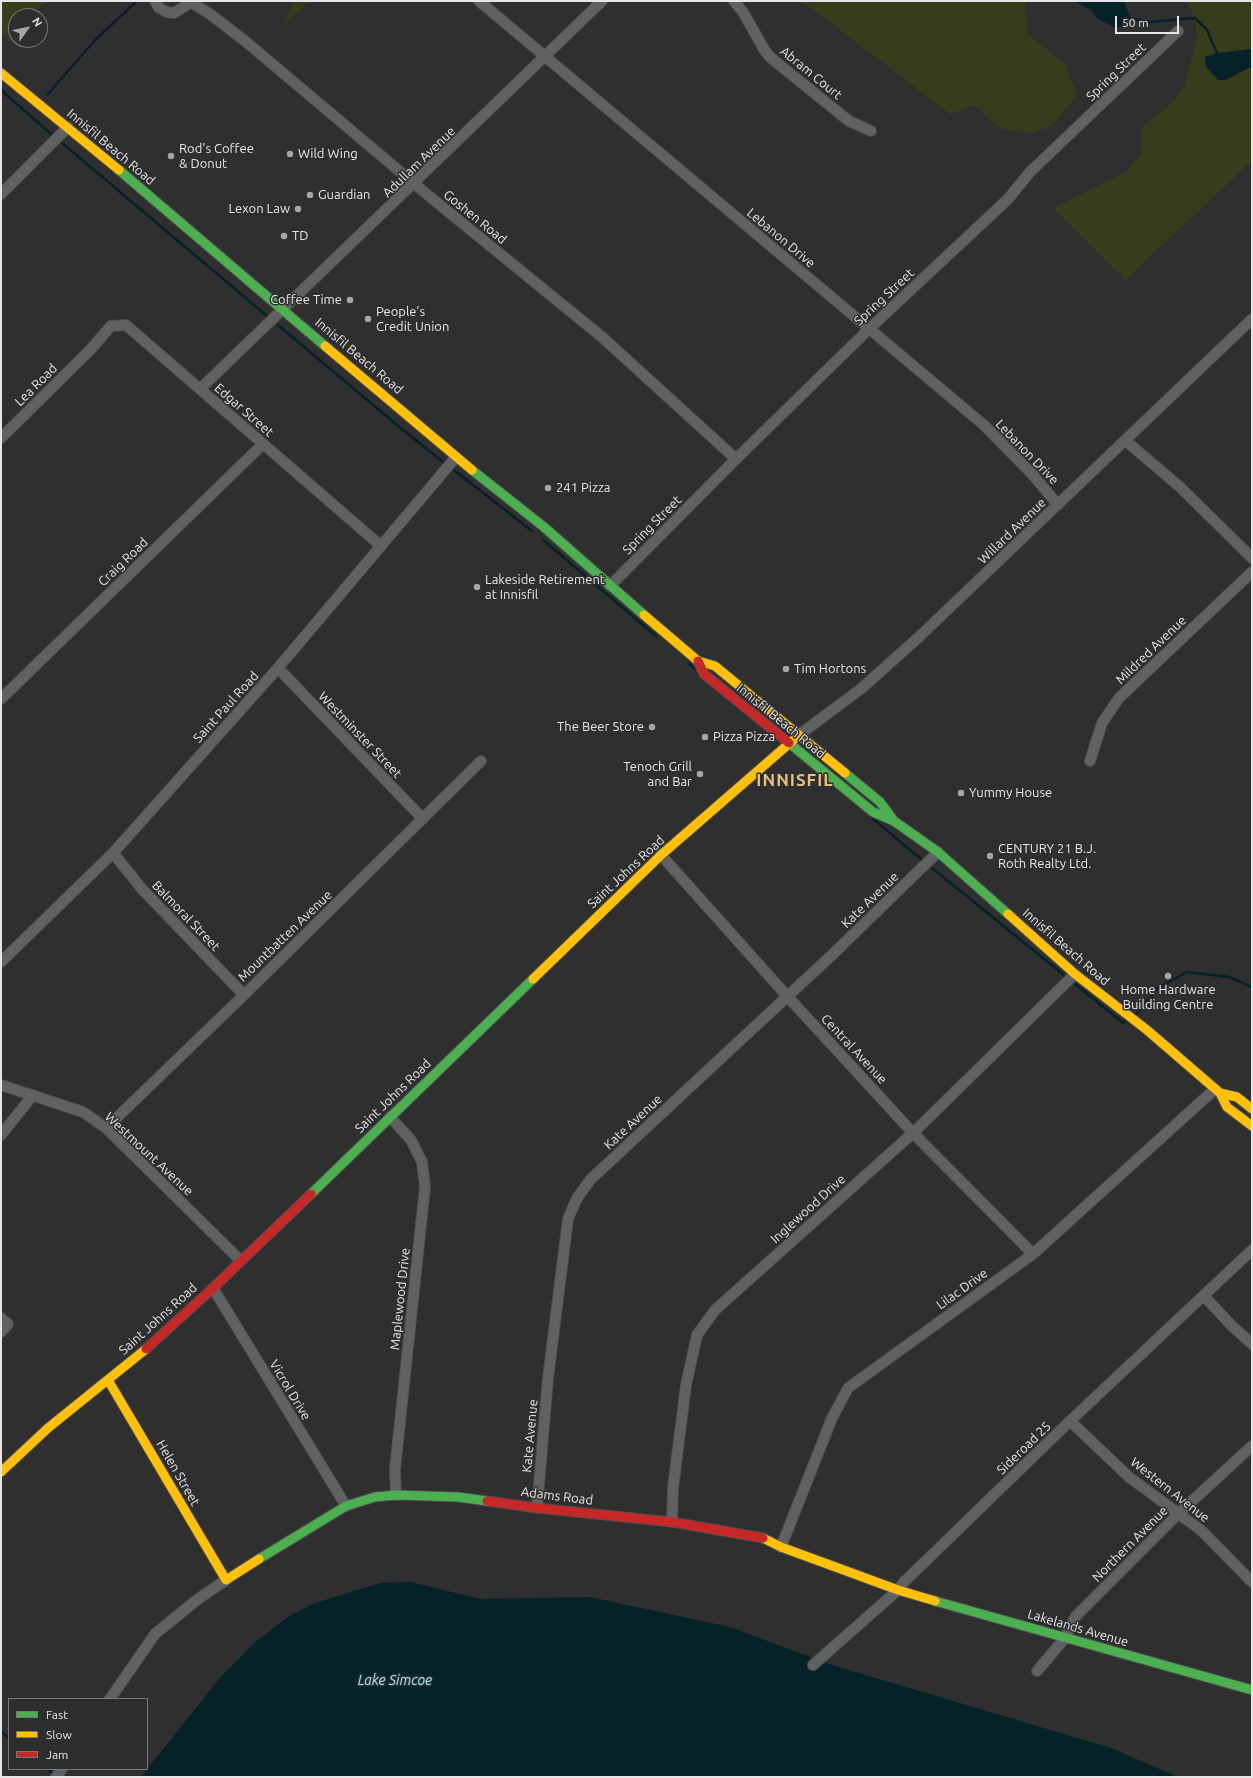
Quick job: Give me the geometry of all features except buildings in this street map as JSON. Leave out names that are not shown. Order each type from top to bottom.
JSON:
[{"type":"street","name":"Goshen Road","points":[[156,1],[159,8],[167,12],[174,13],[190,2],[210,14],[245,41],[414,184],[602,337],[736,459]]},
{"type":"street","name":"Lebanon Drive","points":[[480,1],[985,426],[1033,475],[1058,505]]},
{"type":"street","name":"Adullam Avenue","points":[[200,389],[284,310],[602,1]]},
{"type":"street","name":"Abram Court","points":[[734,1],[743,12],[765,51],[771,58],[849,121],[871,131]]},
{"type":"street","name":"Spring Street","points":[[610,586],[736,459],[869,329],[1008,199],[1030,172],[1178,31]]},
{"type":"street","name":"Innisfil Beach Road","points":[[1,73],[68,127],[456,457],[544,527],[698,661],[715,666],[880,802],[894,821]]},
{"type":"street","points":[[1,194],[68,127]]},
{"type":"street","name":"Willard Avenue","points":[[799,735],[862,688],[920,636],[1126,441],[1252,319]]},
{"type":"street","name":"Edgar Street","points":[[90,350],[111,326],[126,325],[381,546]]},
{"type":"street","name":"Lea Road","points":[[1,438],[90,350]]},
{"type":"street","points":[[1126,441],[1180,487],[1252,558]]},
{"type":"street","name":"Craig Road","points":[[1,699],[263,444]]},
{"type":"street","name":"Saint Paul Road","points":[[1,962],[113,853],[278,668],[456,457]]},
{"type":"street","name":"Mildred Avenue","points":[[1090,761],[1102,722],[1119,698],[1252,572]]},
{"type":"street","name":"Innisfil Beach Road","points":[[698,661],[704,674],[873,812],[894,821],[938,852],[1075,974],[1147,1030],[1218,1091],[1228,1106],[1252,1126]]},
{"type":"street","name":"Westminster Street","points":[[278,668],[423,819]]},
{"type":"street","name":"Saint Johns Road","points":[[1,1472],[48,1428],[158,1339],[661,855],[799,735]]},
{"type":"street","name":"Mountbatten Avenue","points":[[106,1128],[244,995],[481,762]]},
{"type":"street","name":"Kate Avenue","points":[[537,1508],[548,1378],[568,1219],[577,1198],[591,1179],[833,954],[938,852]]},
{"type":"street","name":"Balmoral Street","points":[[113,853],[142,889],[244,995]]},
{"type":"street","name":"Central Avenue","points":[[661,855],[787,996],[913,1133],[1033,1254]]},
{"type":"street","name":"Inglewood Drive","points":[[672,1522],[673,1488],[686,1385],[697,1335],[715,1310],[913,1133],[1075,974]]},
{"type":"street","name":"Westmount Avenue","points":[[1,1085],[83,1112],[106,1128],[240,1260]]},
{"type":"street","name":"Innisfil Beach Road","points":[[1218,1091],[1237,1097],[1252,1109]]},
{"type":"street","name":"Lilac Drive","points":[[781,1547],[832,1418],[848,1388],[1033,1254],[1218,1091]]},
{"type":"street","points":[[1,1135],[33,1095]]},
{"type":"street","name":"Maplewood Drive","points":[[390,1117],[411,1140],[422,1162],[425,1188],[395,1469],[396,1494]]},
{"type":"street","name":"Sideroad 25","points":[[813,1665],[898,1590],[905,1581],[1070,1422],[1252,1250]]},
{"type":"street","name":"Vicrol Drive","points":[[212,1288],[346,1506]]},
{"type":"street","points":[[1204,1296],[1231,1325],[1252,1344]]},
{"type":"street","points":[[1,1318],[8,1324],[1,1332]]},
{"type":"street","name":"Helen Street","points":[[108,1380],[226,1580]]},
{"type":"street","name":"Western Avenue","points":[[1070,1422],[1129,1477],[1202,1531],[1252,1582]]},
{"type":"street","name":"Northern Avenue","points":[[1037,1670],[1065,1638],[1076,1616],[1178,1514],[1252,1446]]},
{"type":"street","name":"Adams Road","points":[[226,1580],[346,1506],[375,1497],[396,1494],[458,1497],[537,1508],[672,1522],[762,1538],[781,1547],[898,1590]]},
{"type":"street","points":[[111,1698],[155,1634],[198,1599],[226,1580]]},
{"type":"street","name":"Lakelands Avenue","points":[[898,1590],[1252,1690]]},
{"type":"green space","points":[[1,1],[45,1],[39,8],[8,8],[8,40],[1,32]]},
{"type":"green space","points":[[294,1],[309,1],[284,24]]},
{"type":"green space","points":[[802,1],[1025,1],[1027,34],[1065,63],[1077,95],[1051,126],[1032,133],[1001,129],[974,105],[950,114]]},
{"type":"green space","points":[[1186,1],[1252,1],[1252,49],[1217,53],[1226,80],[1252,66],[1252,161],[1125,280],[1053,208],[1124,173],[1142,153],[1142,127],[1168,106],[1184,87],[1197,38],[1195,18]]},
{"type":"water","points":[[1074,1],[1124,1],[1130,18],[1127,25],[1115,28],[1097,18],[1091,10]]},
{"type":"water","points":[[1252,49],[1252,66],[1226,80],[1218,80],[1206,67],[1205,57],[1217,53]]},
{"type":"water","name":"Lake Simcoe","points":[[410,1582],[481,1599],[590,1597],[730,1627],[832,1665],[1111,1748],[1178,1777],[141,1777],[219,1679],[254,1643],[289,1616],[315,1603],[380,1583]]},
{"type":"waterway","points":[[48,94],[96,39],[137,1]]},
{"type":"waterway","points":[[1130,18],[1149,22],[1195,18],[1207,30],[1217,53]]},
{"type":"waterway","points":[[1,90],[51,134]]},
{"type":"waterway","points":[[62,143],[267,316]]},
{"type":"waterway","points":[[278,325],[443,462]]},
{"type":"waterway","points":[[454,470],[532,531]]},
{"type":"waterway","points":[[543,540],[656,636]]},
{"type":"waterway","points":[[689,664],[695,669]]},
{"type":"waterway","points":[[873,819],[921,859]]},
{"type":"waterway","points":[[932,868],[1064,975]]},
{"type":"waterway","points":[[1134,1015],[1140,1011],[1158,988],[1187,972],[1229,977],[1252,987]]},
{"type":"waterway","points":[[1075,984],[1123,1023],[1127,1020]]},
{"type":"waterway","points":[[1,1732],[8,1737]]},
{"type":"traffic: fast","points":[[119,170],[325,346]]},
{"type":"traffic: fast","points":[[472,470],[544,527],[644,615]]},
{"type":"traffic: fast","points":[[789,743],[873,812],[894,821],[938,852],[1008,914]]},
{"type":"traffic: fast","points":[[845,773],[880,802],[894,821]]},
{"type":"traffic: fast","points":[[311,1194],[533,979]]},
{"type":"traffic: fast","points":[[259,1559],[346,1506],[375,1497],[396,1495],[458,1497],[487,1501]]},
{"type":"traffic: fast","points":[[935,1601],[1252,1690]]},
{"type":"traffic: slow","points":[[1,73],[119,170]]},
{"type":"traffic: slow","points":[[325,346],[472,470]]},
{"type":"traffic: slow","points":[[644,615],[698,661],[715,666],[845,773]]},
{"type":"traffic: slow","points":[[533,979],[661,855],[799,735]]},
{"type":"traffic: slow","points":[[1008,914],[1075,974],[1147,1030],[1220,1093],[1227,1107],[1252,1126]]},
{"type":"traffic: slow","points":[[1220,1093],[1237,1097],[1252,1109]]},
{"type":"traffic: slow","points":[[1,1472],[48,1428],[146,1349]]},
{"type":"traffic: slow","points":[[108,1380],[226,1580],[259,1559]]},
{"type":"traffic: slow","points":[[763,1538],[781,1547],[898,1590],[935,1601]]},
{"type":"traffic: jam","points":[[698,661],[704,674],[789,743]]},
{"type":"traffic: jam","points":[[146,1349],[213,1288],[311,1194]]},
{"type":"traffic: jam","points":[[487,1501],[537,1508],[672,1522],[763,1538]]},
{"type":"place","name":"Wild Wing","points":[[290,154]]},
{"type":"place","name":"Rod's Coffee & Donut","points":[[171,156]]},
{"type":"place","name":"Guardian","points":[[310,195]]},
{"type":"place","name":"Lexon Law","points":[[298,209]]},
{"type":"place","name":"TD","points":[[284,236]]},
{"type":"place","name":"Coffee Time","points":[[350,300]]},
{"type":"place","name":"People's Credit Union","points":[[368,319]]},
{"type":"place","name":"241 Pizza","points":[[548,488]]},
{"type":"place","name":"Lakeside Retirement at Innisfil","points":[[477,587]]},
{"type":"place","name":"Tim Hortons","points":[[786,669]]},
{"type":"place","name":"The Beer Store","points":[[652,727]]},
{"type":"place","name":"Pizza Pizza","points":[[705,737]]},
{"type":"place","name":"Tenoch Grill and Bar","points":[[700,774]]},
{"type":"place","name":"Yummy House","points":[[961,793]]},
{"type":"place","name":"CENTURY 21 B.J. Roth Realty Ltd.","points":[[990,856]]},
{"type":"place","name":"Home Hardware Building Centre","points":[[1168,976]]},
{"type":"district","name":"INNISFIL","points":[[795,780]]}]
